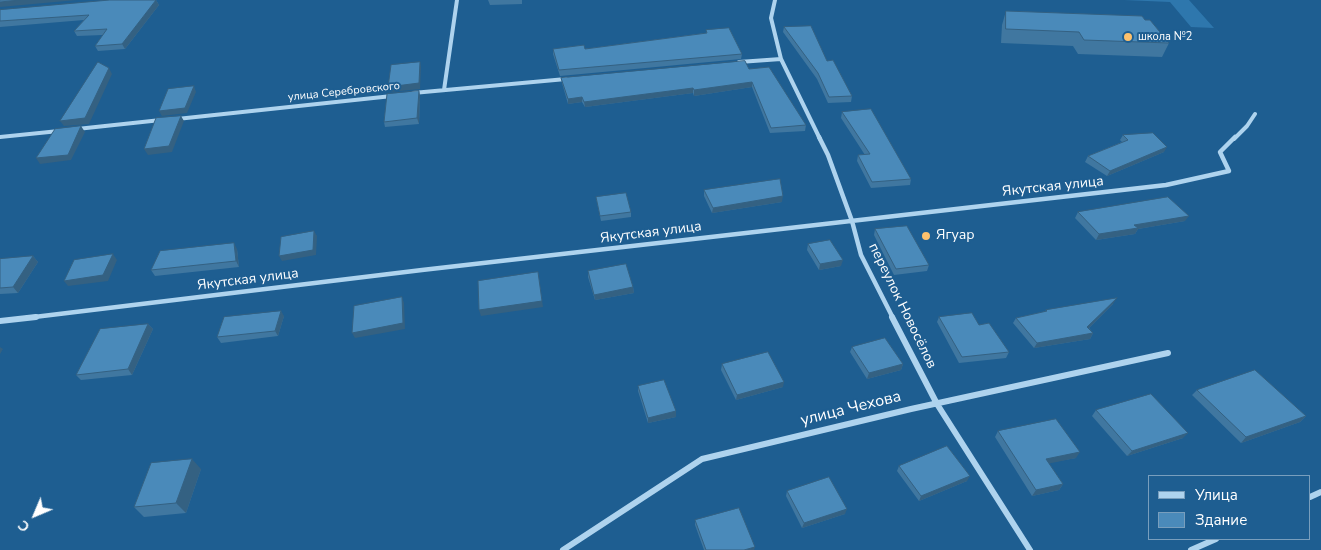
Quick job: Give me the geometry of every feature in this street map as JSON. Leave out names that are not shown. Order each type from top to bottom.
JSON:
[{"type":"street","points":[[444,90],[457,0]]},
{"type":"street","name":"переулок Новосёлов","points":[[775,0],[771,18],[781,58],[828,155],[852,221],[861,255],[937,404],[1030,550]]},
{"type":"street","points":[[731,63],[781,58]]},
{"type":"street","name":"улица Серебровского","points":[[405,94],[573,78]]},
{"type":"street","name":"улица Серебровского","points":[[0,137],[395,95]]},
{"type":"street","name":"Якутская улица","points":[[0,321],[1166,186],[1229,172],[1220,152],[1247,126],[1255,114]]},
{"type":"street","name":"улица Чехова","points":[[563,550],[702,459],[937,404],[1168,353]]},
{"type":"street","points":[[1191,550],[1214,540]]},
{"type":"shaded area","points":[[1124,0],[1189,0],[1214,28],[1191,27],[1170,2]]},
{"type":"building","points":[[0,0],[21,0],[0,2]]},
{"type":"building","points":[[110,0],[156,0],[122,44],[95,46],[107,29],[74,31],[89,15],[0,21],[0,10]]},
{"type":"building","points":[[1006,11],[1142,16],[1145,20],[1150,20],[1169,43],[1084,40],[1079,32],[1006,29]]},
{"type":"building","points":[[811,26],[827,61],[833,60],[852,96],[829,97],[818,73],[784,27]]},
{"type":"building","points":[[729,28],[742,54],[559,70],[553,49],[584,45],[585,49],[707,33],[706,30]]},
{"type":"building","points":[[745,61],[749,69],[769,67],[806,125],[771,128],[752,82],[584,102],[582,97],[568,99],[561,78]]},
{"type":"building","points":[[98,62],[109,68],[85,118],[60,121]]},
{"type":"building","points":[[420,62],[419,83],[388,87],[391,65]]},
{"type":"building","points":[[194,86],[185,108],[159,111],[168,89]]},
{"type":"building","points":[[419,91],[417,118],[384,122],[387,94]]},
{"type":"building","points":[[871,109],[911,179],[872,182],[858,155],[870,154],[842,112]]},
{"type":"building","points":[[181,116],[169,146],[144,149],[156,118]]},
{"type":"building","points":[[81,126],[68,155],[36,158],[55,129]]},
{"type":"building","points":[[1153,133],[1167,147],[1110,171],[1088,156],[1128,140],[1123,135]]},
{"type":"building","points":[[780,179],[783,196],[713,208],[704,190]]},
{"type":"building","points":[[626,193],[631,212],[600,216],[596,197]]},
{"type":"building","points":[[1168,197],[1189,216],[1134,225],[1138,228],[1099,234],[1078,212]]},
{"type":"building","points":[[907,226],[929,265],[896,269],[875,229]]},
{"type":"building","points":[[314,231],[313,250],[279,256],[281,237]]},
{"type":"building","points":[[830,240],[843,260],[820,264],[808,244]]},
{"type":"building","points":[[234,243],[236,261],[151,270],[160,251]]},
{"type":"building","points":[[113,254],[103,275],[64,281],[74,260]]},
{"type":"building","points":[[33,256],[13,287],[0,288],[0,259]]},
{"type":"building","points":[[626,264],[633,287],[594,295],[588,271]]},
{"type":"building","points":[[538,272],[542,301],[479,310],[478,281]]},
{"type":"building","points":[[402,297],[403,323],[352,333],[354,306]]},
{"type":"building","points":[[1117,298],[1087,327],[1093,333],[1037,343],[1016,318],[1046,310]]},
{"type":"building","points":[[281,311],[275,331],[217,337],[224,317]]},
{"type":"building","points":[[972,313],[979,325],[989,323],[1009,352],[962,357],[939,317]]},
{"type":"building","points":[[148,324],[128,369],[76,375],[100,329]]},
{"type":"building","points":[[885,338],[903,364],[869,373],[852,347]]},
{"type":"building","points":[[768,352],[784,382],[737,395],[722,364]]},
{"type":"building","points":[[1255,370],[1306,416],[1246,437],[1197,390]]},
{"type":"building","points":[[664,380],[676,411],[648,418],[638,386]]},
{"type":"building","points":[[1151,394],[1188,433],[1132,451],[1096,410]]},
{"type":"building","points":[[1056,419],[1080,452],[1046,459],[1063,484],[1036,490],[998,431]]},
{"type":"building","points":[[947,446],[970,476],[921,496],[899,466]]},
{"type":"building","points":[[192,459],[176,503],[134,507],[151,463]]},
{"type":"building","points":[[829,477],[847,509],[804,523],[787,491]]},
{"type":"building","points":[[739,508],[755,547],[744,550],[706,550],[695,520]]},
{"type":"place","name":"школа №2","points":[[1128,37]]},
{"type":"place","name":"Ягуар","points":[[926,236]]}]
